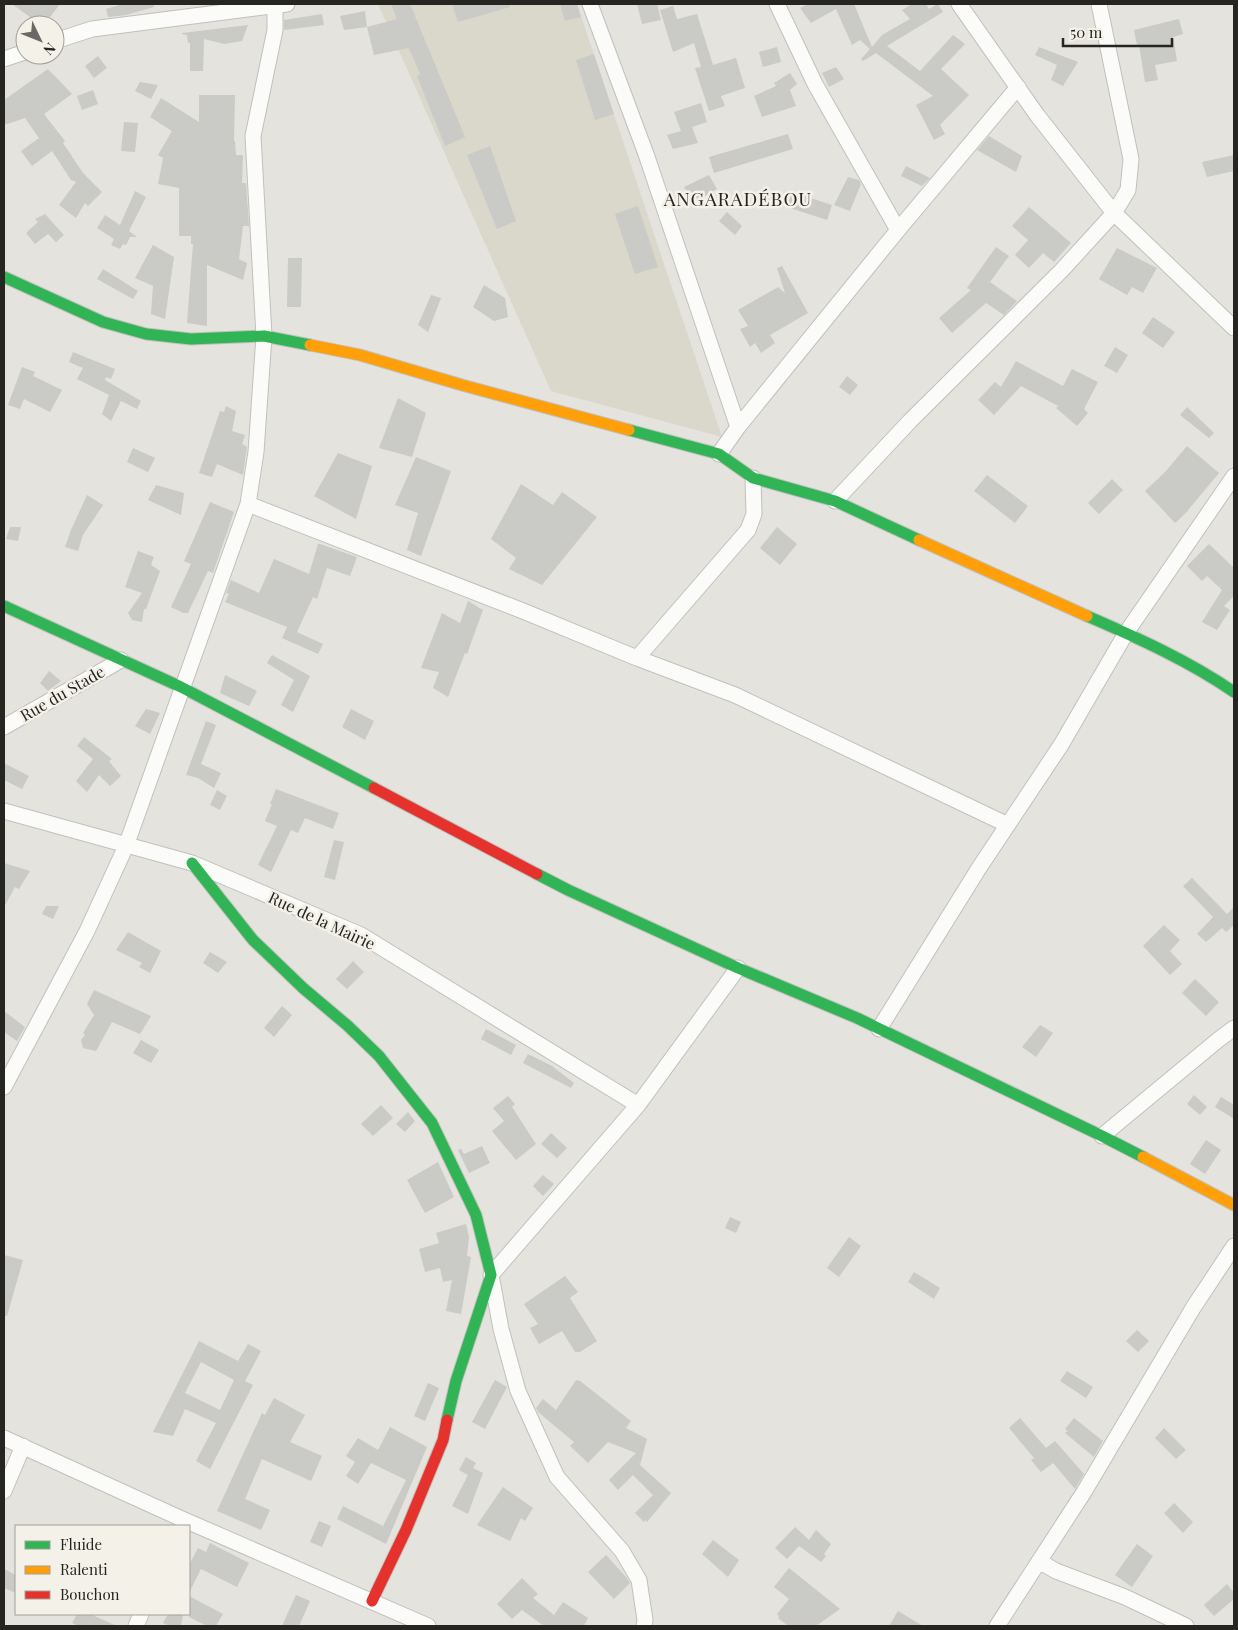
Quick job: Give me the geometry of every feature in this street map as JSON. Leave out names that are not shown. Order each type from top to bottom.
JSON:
[{"type":"street","points":[[4,1087],[87,931],[126,846],[181,687],[248,504],[256,452],[264,336],[253,136],[279,4],[92,29],[65,38]]},
{"type":"street","points":[[590,4],[646,154],[738,427]]},
{"type":"street","points":[[777,4],[814,84],[898,230]]},
{"type":"street","points":[[959,4],[1037,115],[1114,213],[1234,328]]},
{"type":"street","points":[[835,501],[910,421],[1062,270],[1114,213],[1128,190],[1131,159],[1099,4]]},
{"type":"street","points":[[719,454],[738,427],[898,230],[1018,87]]},
{"type":"street","points":[[4,277],[103,322],[146,334],[191,339],[264,336],[360,355],[462,385],[719,454],[753,478],[835,501],[1035,594],[1126,632],[1212,677],[1234,692]]},
{"type":"street","points":[[637,658],[748,530],[754,514],[753,478]]},
{"type":"street","points":[[879,1028],[1061,744],[1126,632],[1232,485]]},
{"type":"street","points":[[248,504],[523,611],[637,658],[736,695],[1008,825]]},
{"type":"street","points":[[4,606],[181,687],[568,890],[738,968],[879,1028],[1102,1136],[1234,1205]]},
{"type":"street","name":"Rue du Stade","points":[[4,727],[121,660]]},
{"type":"street","name":"Rue de la Mairie","points":[[4,811],[192,863],[361,935],[638,1105]]},
{"type":"street","points":[[192,863],[253,940],[379,1056],[432,1123],[476,1214],[491,1275],[501,1329],[518,1391],[557,1477],[622,1551],[639,1580],[645,1620],[644,1626]]},
{"type":"street","points":[[372,1601],[406,1530],[444,1440],[456,1381],[491,1275],[638,1105],[738,968]]},
{"type":"street","points":[[1102,1136],[1234,1028]]},
{"type":"street","points":[[997,1626],[1084,1492],[1193,1308],[1234,1246]]},
{"type":"street","points":[[4,1438],[180,1522]]},
{"type":"street","points":[[4,1491],[23,1446]]},
{"type":"street","points":[[190,1526],[428,1626]]},
{"type":"street","points":[[1039,1561],[1056,1571],[1125,1597],[1186,1626]]},
{"type":"shaded area","points":[[378,4],[577,4],[722,437],[551,391]]},
{"type":"building","points":[[12,4],[60,4],[52,15],[27,15]]},
{"type":"building","points":[[123,4],[154,4],[154,7],[126,15],[108,17],[106,9]]},
{"type":"building","points":[[391,4],[410,4],[465,137],[445,146],[417,76],[420,74],[409,48],[374,55],[367,27],[397,19]]},
{"type":"building","points":[[452,4],[509,4],[510,7],[458,22]]},
{"type":"building","points":[[560,4],[577,4],[581,17],[565,21]]},
{"type":"building","points":[[637,4],[657,4],[661,20],[642,24]]},
{"type":"building","points":[[808,4],[854,4],[872,47],[882,35],[910,19],[902,10],[912,4],[926,4],[929,9],[938,4],[943,12],[887,46],[920,71],[953,35],[965,44],[941,69],[969,95],[940,125],[945,134],[934,140],[916,105],[933,96],[876,53],[863,61],[861,59],[870,49],[860,40],[852,45],[836,9],[811,23],[800,8]]},
{"type":"building","points":[[673,6],[677,19],[697,14],[713,65],[736,58],[745,88],[721,96],[725,106],[709,111],[695,68],[701,67],[694,43],[673,52],[660,10]]},
{"type":"building","points":[[365,11],[367,27],[344,30],[340,16]]},
{"type":"building","points":[[322,14],[324,25],[284,30],[284,20]]},
{"type":"building","points":[[1179,19],[1183,34],[1173,37],[1177,61],[1155,65],[1158,80],[1145,82],[1139,45],[1137,45],[1134,30]]},
{"type":"building","points":[[248,25],[242,41],[224,44],[204,39],[203,71],[190,71],[190,43],[188,43],[187,35],[182,33]]},
{"type":"building","points":[[777,47],[781,62],[763,67],[759,52]]},
{"type":"building","points":[[1039,47],[1078,62],[1063,86],[1051,80],[1057,65],[1035,55]]},
{"type":"building","points":[[594,54],[614,114],[595,120],[576,60]]},
{"type":"building","points":[[98,56],[107,68],[94,78],[85,66]]},
{"type":"building","points":[[836,67],[844,79],[829,87],[822,73]]},
{"type":"building","points":[[48,69],[72,94],[44,114],[65,141],[63,143],[83,173],[102,192],[88,206],[85,203],[76,218],[59,205],[76,182],[71,180],[52,151],[32,166],[21,151],[39,138],[25,118],[4,125],[4,100]]},
{"type":"building","points":[[790,73],[797,84],[790,90],[796,106],[762,117],[754,96],[776,86],[774,83]]},
{"type":"building","points":[[140,82],[158,85],[151,99],[135,91]]},
{"type":"building","points":[[93,90],[98,104],[82,110],[77,96]]},
{"type":"building","points":[[199,95],[235,95],[234,141],[236,155],[243,155],[242,183],[246,183],[249,226],[243,226],[239,259],[247,263],[243,280],[207,265],[207,326],[187,323],[193,244],[191,244],[191,236],[179,236],[179,188],[158,184],[163,158],[158,155],[172,131],[150,117],[161,98],[199,122]]},
{"type":"building","points":[[701,103],[707,122],[692,127],[698,143],[673,149],[667,135],[681,131],[674,112]]},
{"type":"building","points":[[124,122],[138,123],[135,152],[121,151]]},
{"type":"building","points":[[788,134],[793,149],[714,173],[709,157]]},
{"type":"building","points":[[989,136],[1022,156],[1016,172],[977,150]]},
{"type":"building","points":[[490,146],[516,221],[497,229],[467,155]]},
{"type":"building","points":[[1234,155],[1234,171],[1207,177],[1202,162]]},
{"type":"building","points":[[906,166],[930,178],[922,186],[901,176]]},
{"type":"building","points":[[709,175],[717,189],[694,202],[684,187]]},
{"type":"building","points":[[848,177],[859,180],[861,184],[850,211],[834,205]]},
{"type":"building","points":[[135,191],[146,197],[129,231],[137,237],[130,237],[126,245],[123,244],[120,249],[111,245],[114,239],[97,228],[105,215],[120,225]]},
{"type":"building","points":[[792,192],[832,205],[827,220],[787,207]]},
{"type":"building","points":[[638,206],[658,267],[635,274],[615,214]]},
{"type":"building","points":[[1029,207],[1071,243],[1054,262],[1043,253],[1029,268],[1015,255],[1028,240],[1012,226]]},
{"type":"building","points":[[727,212],[742,226],[735,235],[719,221]]},
{"type":"building","points":[[45,214],[64,235],[56,242],[48,234],[35,244],[26,233],[38,222],[35,219]]},
{"type":"building","points":[[153,245],[174,257],[165,319],[151,314],[153,286],[135,278]]},
{"type":"building","points":[[996,247],[1009,256],[990,282],[1017,301],[1004,315],[986,303],[952,333],[939,318],[971,290],[967,288]]},
{"type":"building","points":[[1117,248],[1157,268],[1143,293],[1132,287],[1127,295],[1099,279]]},
{"type":"building","points":[[288,258],[302,258],[301,307],[287,307]]},
{"type":"building","points":[[782,266],[808,313],[770,335],[775,343],[761,353],[755,343],[750,347],[740,329],[748,326],[738,310],[778,287],[785,293],[777,268]]},
{"type":"building","points":[[103,269],[138,291],[133,299],[97,279]]},
{"type":"building","points":[[484,285],[505,298],[508,317],[494,321],[473,307]]},
{"type":"building","points":[[431,295],[441,298],[428,332],[418,325]]},
{"type":"building","points":[[1153,317],[1175,332],[1163,348],[1142,333]]},
{"type":"building","points":[[1115,347],[1128,355],[1117,373],[1104,366]]},
{"type":"building","points":[[73,352],[115,369],[111,379],[106,377],[105,380],[141,401],[137,409],[121,401],[111,421],[102,414],[109,395],[77,379],[83,368],[69,362]]},
{"type":"building","points":[[1016,361],[1063,386],[1072,369],[1098,382],[1084,409],[1088,413],[1077,426],[1056,408],[1058,406],[1021,386],[994,415],[978,400],[995,382],[1001,387]]},
{"type":"building","points":[[22,367],[35,372],[33,376],[62,390],[50,412],[24,399],[20,409],[8,405]]},
{"type":"building","points":[[847,376],[858,385],[850,395],[839,387]]},
{"type":"building","points":[[398,398],[426,413],[412,457],[379,448]]},
{"type":"building","points":[[226,406],[236,411],[232,431],[245,435],[242,444],[247,447],[243,475],[217,464],[212,477],[199,473],[220,411],[224,412]]},
{"type":"building","points":[[1187,407],[1214,433],[1209,438],[1180,415]]},
{"type":"building","points":[[1187,446],[1219,473],[1189,510],[1175,523],[1145,491],[1166,471]]},
{"type":"building","points":[[133,448],[155,458],[148,472],[127,462]]},
{"type":"building","points":[[338,453],[372,466],[356,519],[314,496]]},
{"type":"building","points":[[416,457],[451,471],[421,556],[407,550],[418,513],[395,505]]},
{"type":"building","points":[[987,475],[1028,506],[1015,523],[974,491]]},
{"type":"building","points":[[1112,479],[1123,490],[1099,514],[1088,503]]},
{"type":"building","points":[[521,484],[553,505],[562,492],[597,517],[542,585],[509,569],[516,558],[491,539]]},
{"type":"building","points":[[156,485],[184,493],[181,515],[148,500]]},
{"type":"building","points":[[87,495],[103,505],[83,535],[78,551],[65,547]]},
{"type":"building","points":[[210,502],[234,512],[213,573],[208,571],[188,613],[183,613],[171,607],[191,564],[184,561]]},
{"type":"building","points":[[10,527],[21,527],[18,541],[6,539]]},
{"type":"building","points":[[777,527],[797,544],[780,565],[760,548]]},
{"type":"building","points":[[318,544],[357,557],[350,576],[327,568],[317,599],[313,597],[297,632],[323,644],[318,654],[282,638],[287,627],[225,602],[229,594],[226,593],[231,580],[259,593],[274,559],[309,574]]},
{"type":"building","points":[[1209,544],[1234,568],[1234,596],[1224,606],[1230,610],[1217,630],[1202,622],[1222,590],[1207,576],[1202,581],[1187,566]]},
{"type":"building","points":[[138,551],[154,557],[151,565],[160,571],[146,609],[144,609],[142,622],[132,620],[128,613],[142,593],[125,587]]},
{"type":"building","points":[[468,601],[483,610],[467,654],[465,653],[448,697],[433,688],[439,672],[421,668],[442,613],[460,623]]},
{"type":"building","points":[[272,655],[310,676],[293,712],[281,705],[294,680],[267,663]]},
{"type":"building","points":[[49,671],[61,681],[48,691],[40,683]]},
{"type":"building","points":[[225,675],[257,691],[249,706],[220,693]]},
{"type":"building","points":[[146,709],[160,713],[150,734],[135,726]]},
{"type":"building","points":[[351,709],[374,721],[365,740],[342,727]]},
{"type":"building","points":[[206,721],[216,725],[201,764],[221,773],[214,788],[198,778],[186,775]]},
{"type":"building","points":[[84,737],[112,759],[109,761],[121,776],[110,786],[99,775],[87,792],[76,781],[93,759],[77,746]]},
{"type":"building","points":[[4,763],[29,776],[22,789],[4,780]]},
{"type":"building","points":[[276,789],[339,813],[333,829],[305,818],[298,833],[291,830],[271,872],[258,865],[277,826],[265,821]]},
{"type":"building","points":[[217,790],[227,796],[220,810],[210,805]]},
{"type":"building","points":[[334,840],[344,842],[335,880],[324,877]]},
{"type":"building","points":[[4,863],[30,871],[19,889],[15,887],[4,907]]},
{"type":"building","points":[[1192,878],[1227,914],[1234,907],[1234,925],[1226,932],[1222,928],[1206,942],[1197,934],[1213,917],[1183,886]]},
{"type":"building","points":[[46,906],[59,906],[53,919],[42,914]]},
{"type":"building","points":[[1164,925],[1180,940],[1170,951],[1182,964],[1170,975],[1143,946]]},
{"type":"building","points":[[128,932],[161,951],[150,973],[139,967],[142,963],[116,950]]},
{"type":"building","points":[[210,952],[227,962],[218,973],[203,963]]},
{"type":"building","points":[[353,961],[364,972],[347,989],[336,979]]},
{"type":"building","points":[[1195,979],[1219,1002],[1206,1016],[1182,993]]},
{"type":"building","points":[[94,990],[151,1016],[140,1034],[112,1022],[96,1051],[83,1048],[81,1040],[85,1035],[83,1033],[94,1015],[87,1004]]},
{"type":"building","points":[[282,1006],[292,1015],[274,1037],[264,1028]]},
{"type":"building","points":[[4,1011],[25,1027],[17,1041],[4,1032]]},
{"type":"building","points":[[1040,1025],[1053,1033],[1036,1057],[1022,1047]]},
{"type":"building","points":[[486,1029],[516,1045],[511,1055],[481,1039]]},
{"type":"building","points":[[141,1040],[159,1050],[151,1063],[133,1053]]},
{"type":"building","points":[[528,1054],[552,1066],[574,1083],[571,1088],[523,1063]]},
{"type":"building","points":[[1194,1095],[1207,1107],[1200,1115],[1187,1104]]},
{"type":"building","points":[[508,1096],[515,1104],[512,1107],[536,1144],[516,1160],[492,1131],[504,1121],[493,1108]]},
{"type":"building","points":[[1221,1097],[1234,1105],[1234,1119],[1215,1107]]},
{"type":"building","points":[[381,1105],[393,1118],[373,1136],[361,1124]]},
{"type":"building","points":[[408,1112],[415,1121],[405,1132],[396,1124]]},
{"type":"building","points":[[551,1133],[567,1148],[557,1158],[541,1144]]},
{"type":"building","points":[[1206,1140],[1221,1150],[1205,1174],[1190,1164]]},
{"type":"building","points":[[482,1146],[490,1163],[469,1173],[458,1150],[461,1149],[464,1154]]},
{"type":"building","points":[[438,1162],[454,1197],[425,1213],[407,1180]]},
{"type":"building","points":[[543,1175],[554,1184],[543,1196],[533,1186]]},
{"type":"building","points":[[730,1217],[741,1222],[736,1233],[725,1228]]},
{"type":"building","points":[[466,1224],[469,1237],[467,1256],[471,1257],[461,1314],[446,1311],[452,1280],[443,1282],[440,1268],[425,1272],[419,1249],[439,1243],[436,1233]]},
{"type":"building","points":[[849,1237],[861,1246],[839,1277],[827,1268]]},
{"type":"building","points":[[4,1255],[23,1260],[7,1316],[4,1316]]},
{"type":"building","points":[[914,1272],[940,1288],[934,1299],[908,1282]]},
{"type":"building","points":[[565,1276],[578,1292],[570,1298],[597,1341],[580,1352],[575,1352],[562,1331],[539,1344],[530,1328],[538,1324],[524,1304]]},
{"type":"building","points":[[1137,1330],[1149,1341],[1138,1352],[1126,1341]]},
{"type":"building","points":[[199,1341],[238,1361],[248,1344],[261,1351],[245,1381],[253,1385],[210,1469],[196,1461],[216,1423],[185,1409],[173,1436],[153,1432]],"holes":[[[201,1362],[234,1380],[220,1410],[185,1393]]]},
{"type":"building","points":[[1067,1371],[1093,1387],[1086,1398],[1060,1381]]},
{"type":"building","points":[[495,1380],[507,1387],[485,1429],[472,1422]]},
{"type":"building","points":[[576,1380],[580,1381],[631,1421],[626,1428],[647,1439],[640,1465],[671,1493],[647,1522],[645,1520],[644,1522],[635,1513],[653,1495],[633,1475],[618,1490],[609,1480],[636,1453],[608,1442],[588,1463],[570,1446],[574,1442],[538,1412],[536,1408],[543,1399],[556,1410]]},
{"type":"building","points":[[428,1383],[439,1388],[425,1421],[414,1416]]},
{"type":"building","points":[[274,1398],[305,1415],[290,1442],[322,1456],[311,1481],[262,1459],[245,1499],[270,1510],[261,1530],[217,1511],[262,1413],[265,1415]]},
{"type":"building","points":[[1020,1418],[1046,1448],[1055,1441],[1084,1474],[1075,1489],[1053,1463],[1041,1472],[1031,1460],[1034,1458],[1009,1428]]},
{"type":"building","points":[[1074,1418],[1103,1441],[1094,1457],[1065,1433],[1068,1431],[1065,1429]]},
{"type":"building","points":[[390,1427],[427,1447],[386,1544],[337,1519],[343,1506],[383,1526],[406,1480],[371,1463],[358,1484],[346,1476],[355,1462],[346,1456],[358,1438],[378,1450]]},
{"type":"building","points":[[1164,1428],[1186,1450],[1176,1459],[1155,1438]]},
{"type":"building","points":[[466,1457],[476,1463],[473,1468],[483,1473],[468,1514],[452,1506],[468,1475],[459,1470]]},
{"type":"building","points":[[503,1487],[533,1508],[525,1521],[521,1518],[510,1541],[477,1525]]},
{"type":"building","points":[[1174,1503],[1193,1522],[1183,1533],[1164,1513]]},
{"type":"building","points":[[319,1521],[331,1526],[322,1547],[310,1542]]},
{"type":"building","points":[[795,1527],[809,1540],[816,1530],[831,1544],[821,1562],[799,1546],[787,1559],[775,1548]]},
{"type":"building","points":[[713,1540],[739,1560],[728,1577],[702,1554]]},
{"type":"building","points":[[210,1543],[249,1563],[237,1587],[201,1569],[190,1591],[190,1563],[198,1548],[206,1552]]},
{"type":"building","points":[[1137,1544],[1153,1556],[1132,1587],[1115,1575]]},
{"type":"building","points":[[606,1555],[630,1583],[614,1599],[588,1572]]},
{"type":"building","points":[[789,1568],[840,1609],[816,1626],[788,1626],[778,1618],[777,1614],[789,1599],[774,1587]]},
{"type":"building","points":[[4,1569],[15,1574],[15,1593],[4,1588]]},
{"type":"building","points":[[522,1578],[538,1594],[533,1598],[554,1615],[563,1602],[588,1618],[584,1626],[544,1626],[522,1610],[512,1619],[497,1604]]},
{"type":"building","points":[[1227,1584],[1234,1593],[1234,1599],[1214,1616],[1204,1605]]},
{"type":"building","points":[[296,1595],[310,1601],[299,1626],[282,1626]]},
{"type":"building","points":[[190,1597],[223,1614],[216,1626],[207,1626],[189,1617]]},
{"type":"building","points":[[898,1611],[923,1626],[889,1626]]},
{"type":"building","points":[[76,1615],[92,1615],[117,1626],[78,1626],[72,1623]]},
{"type":"building","points":[[167,1615],[183,1615],[181,1626],[170,1626],[163,1623]]},
{"type":"traffic: fast","points":[[4,277],[103,322],[146,334],[191,339],[264,336],[310,345]]},
{"type":"traffic: fast","points":[[629,430],[719,454],[753,478],[835,501],[919,540]]},
{"type":"traffic: fast","points":[[4,606],[181,687],[374,788]]},
{"type":"traffic: fast","points":[[1087,616],[1181,660],[1234,692]]},
{"type":"traffic: fast","points":[[192,863],[253,940],[379,1056],[432,1123],[476,1215],[491,1275],[456,1381],[447,1420]]},
{"type":"traffic: fast","points":[[537,874],[738,968],[857,1018],[1143,1157]]},
{"type":"traffic: slow","points":[[310,345],[360,355],[462,385],[629,430]]},
{"type":"traffic: slow","points":[[919,540],[1087,616]]},
{"type":"traffic: slow","points":[[1143,1157],[1234,1205]]},
{"type":"traffic: jam","points":[[374,788],[537,874]]},
{"type":"traffic: jam","points":[[372,1601],[406,1530],[443,1440],[447,1420]]},
{"type":"district","name":"ANGARADÉBOU","points":[[738,198]]}]
